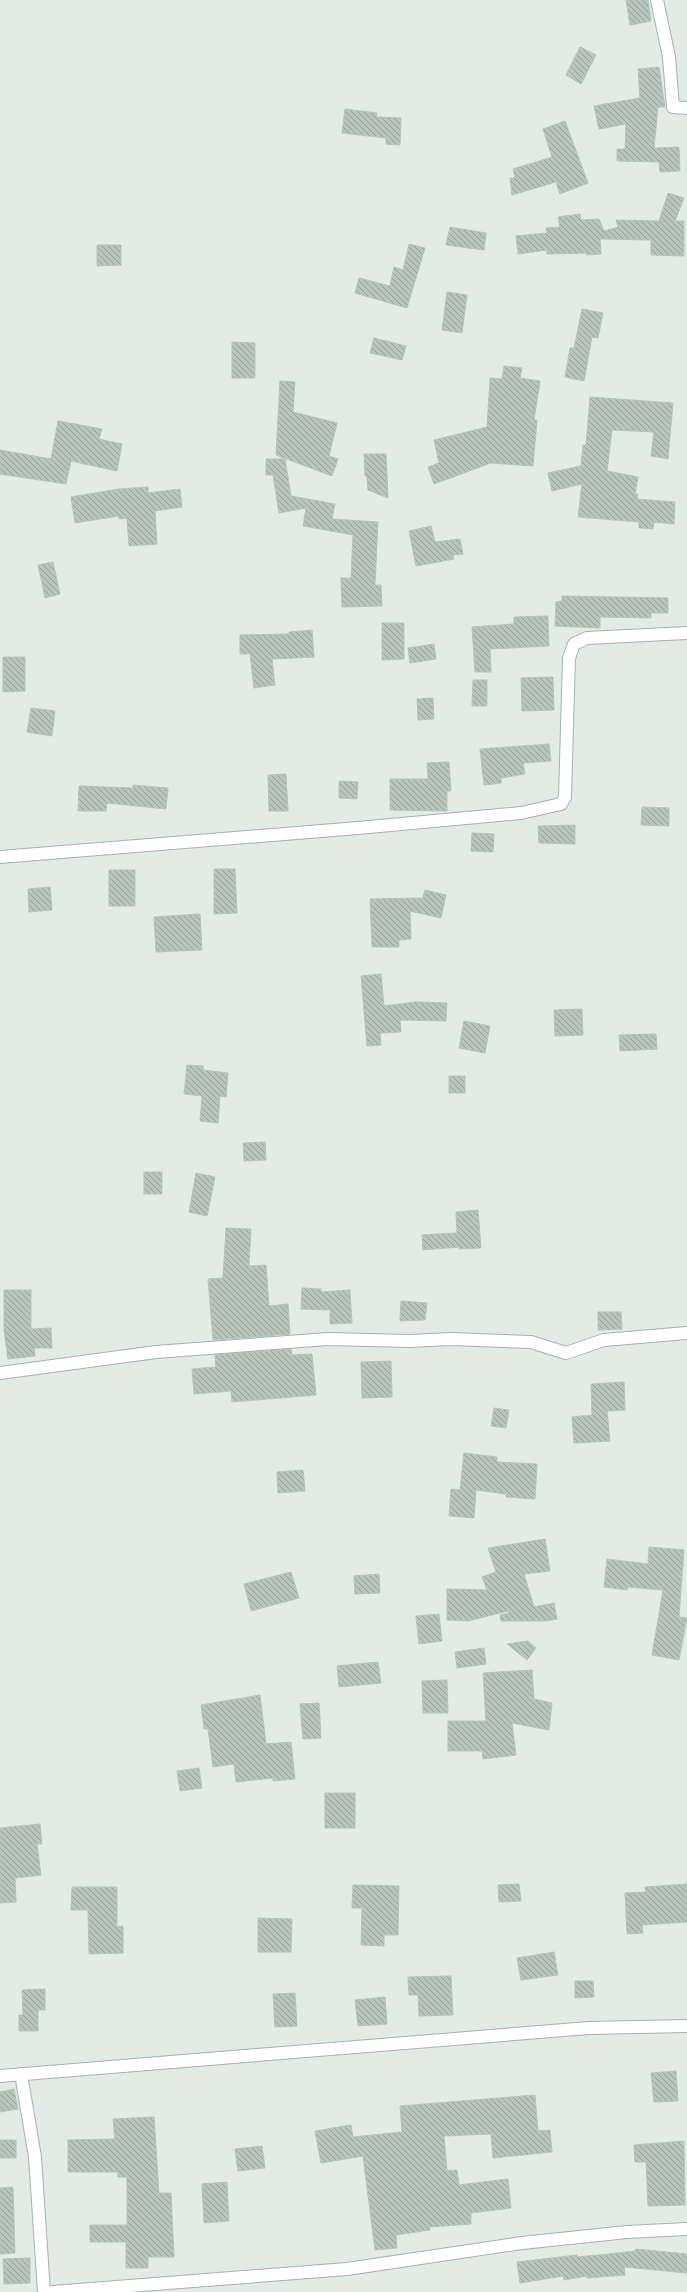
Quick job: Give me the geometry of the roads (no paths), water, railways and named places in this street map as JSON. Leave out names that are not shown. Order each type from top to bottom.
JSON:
[{"type":"street","points":[[657,0],[669,57],[673,107],[687,108]]},
{"type":"street","points":[[0,857],[358,828],[521,813],[561,804],[565,797],[569,658],[574,644],[587,638],[687,633]]},
{"type":"street","points":[[0,1373],[156,1352],[328,1339],[531,1342],[566,1353],[604,1340],[687,1333]]},
{"type":"street","points":[[0,2076],[589,2028],[687,2026]]},
{"type":"street","points":[[21,2074],[35,2157],[44,2292]]},
{"type":"street","points":[[53,2292],[347,2269],[522,2243],[627,2232],[687,2229]]}]
